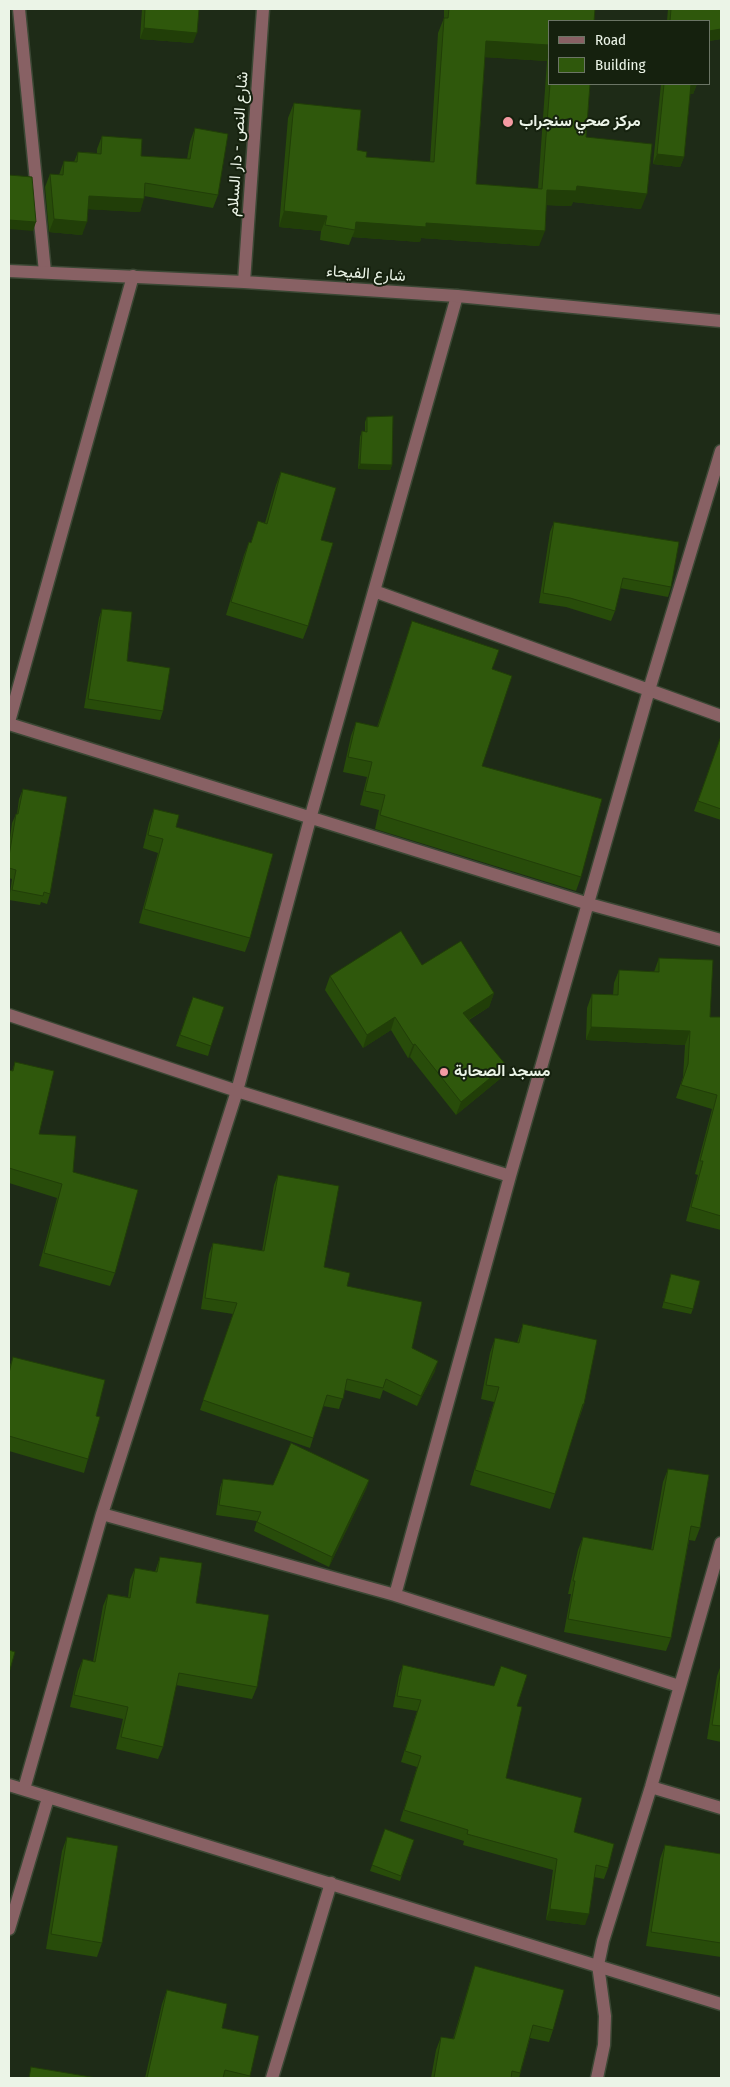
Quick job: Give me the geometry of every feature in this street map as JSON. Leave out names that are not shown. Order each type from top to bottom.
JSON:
[{"type":"street","points":[[19,9],[45,272]]},
{"type":"street","name":"شارع النص - دار السلام","points":[[244,282],[263,9]]},
{"type":"street","name":"شارع الفيحاء","points":[[9,270],[244,282],[457,296],[721,321]]},
{"type":"street","points":[[133,276],[9,722],[310,819],[589,904],[721,940]]},
{"type":"street","points":[[24,1789],[102,1514],[237,1090],[310,819],[457,296]]},
{"type":"street","points":[[395,1595],[510,1176],[649,690],[721,451]]},
{"type":"street","points":[[374,591],[721,716]]},
{"type":"street","points":[[9,1015],[237,1090],[510,1176]]},
{"type":"street","points":[[102,1514],[395,1595],[680,1686]]},
{"type":"street","points":[[597,2078],[604,2045],[605,2016],[598,1965],[610,1918],[651,1787],[721,1543]]},
{"type":"street","points":[[9,1785],[721,2004]]},
{"type":"street","points":[[651,1787],[721,1808]]},
{"type":"street","points":[[9,1929],[48,1798]]},
{"type":"street","points":[[272,2078],[331,1884]]},
{"type":"building","points":[[145,9],[199,9],[197,33],[144,28]]},
{"type":"building","points":[[449,9],[595,9],[594,20],[548,20],[548,45],[486,41],[476,184],[542,189],[550,85],[590,85],[586,137],[652,144],[647,194],[577,186],[576,191],[547,190],[545,231],[426,223],[426,227],[356,222],[355,230],[325,225],[327,216],[284,211],[294,103],[361,110],[357,150],[367,152],[366,157],[434,162],[444,18],[448,18]]},
{"type":"building","points":[[671,9],[721,9],[721,29],[710,31],[710,20],[670,20]]},
{"type":"building","points":[[664,85],[691,85],[684,157],[657,154]]},
{"type":"building","points":[[195,128],[228,134],[218,195],[145,183],[144,199],[89,196],[87,222],[54,219],[50,174],[63,175],[64,161],[77,162],[78,152],[101,154],[102,136],[142,139],[141,156],[190,159]]},
{"type":"building","points":[[9,175],[32,177],[36,222],[9,220]]},
{"type":"building","points":[[393,416],[392,465],[360,464],[362,431],[367,432],[367,417]]},
{"type":"building","points":[[281,472],[336,488],[321,540],[333,543],[308,626],[231,602],[249,542],[251,543],[258,521],[267,524]]},
{"type":"building","points":[[554,522],[679,542],[671,587],[623,578],[615,611],[570,598],[543,593]]},
{"type":"building","points":[[102,609],[132,612],[127,661],[170,668],[163,711],[88,699]]},
{"type":"building","points":[[412,621],[499,650],[492,669],[512,676],[482,766],[602,799],[581,877],[380,815],[385,795],[365,791],[372,762],[348,757],[356,722],[378,727]]},
{"type":"building","points":[[721,736],[721,809],[698,801]]},
{"type":"building","points":[[23,789],[67,797],[50,894],[44,892],[43,896],[12,890],[16,870],[9,868],[9,856],[16,814],[18,814]]},
{"type":"building","points":[[154,809],[179,815],[176,827],[273,854],[250,938],[144,909],[163,839],[148,835]]},
{"type":"building","points":[[401,931],[422,965],[461,941],[494,993],[463,1013],[506,1065],[461,1102],[415,1044],[413,1045],[395,1017],[367,1035],[330,976]]},
{"type":"building","points":[[659,958],[713,960],[710,1017],[721,1017],[721,1216],[691,1207],[703,1161],[700,1161],[717,1095],[681,1085],[688,1064],[690,1031],[591,1027],[592,994],[618,995],[619,970],[659,972]]},
{"type":"building","points":[[193,997],[224,1007],[211,1046],[180,1035]]},
{"type":"building","points":[[15,1062],[54,1071],[39,1134],[76,1136],[73,1172],[138,1190],[115,1273],[44,1253],[62,1184],[9,1168],[9,1070],[13,1071]]},
{"type":"building","points":[[278,1175],[339,1186],[324,1267],[350,1273],[347,1286],[422,1302],[412,1348],[438,1361],[421,1396],[386,1379],[383,1388],[347,1379],[343,1399],[327,1395],[313,1438],[203,1400],[237,1303],[205,1298],[213,1243],[264,1251]]},
{"type":"building","points":[[671,1274],[700,1281],[693,1309],[664,1302]]},
{"type":"building","points":[[523,1324],[597,1340],[584,1404],[555,1494],[475,1470],[499,1387],[486,1385],[495,1338],[519,1343]]},
{"type":"building","points":[[13,1357],[105,1380],[96,1416],[100,1417],[88,1459],[9,1436],[9,1373]]},
{"type":"building","points":[[291,1443],[369,1480],[332,1557],[257,1522],[261,1512],[219,1505],[223,1479],[273,1485]]},
{"type":"building","points":[[668,1469],[709,1475],[700,1528],[691,1526],[671,1638],[568,1619],[575,1581],[573,1581],[583,1537],[653,1550]]},
{"type":"building","points":[[160,1557],[202,1563],[196,1603],[269,1615],[257,1687],[179,1673],[163,1747],[121,1737],[128,1707],[74,1695],[83,1659],[95,1662],[108,1594],[130,1598],[135,1568],[157,1572]]},
{"type":"building","points":[[9,1650],[15,1652],[9,1673]]},
{"type":"building","points":[[403,1665],[494,1686],[501,1666],[527,1675],[517,1706],[522,1707],[506,1778],[582,1798],[574,1832],[614,1844],[608,1868],[596,1865],[589,1914],[550,1909],[557,1859],[467,1834],[468,1830],[404,1810],[421,1756],[405,1751],[421,1700],[397,1696]]},
{"type":"building","points":[[721,1669],[721,1726],[712,1725]]},
{"type":"building","points":[[385,1829],[414,1840],[401,1876],[372,1865]]},
{"type":"building","points":[[67,1837],[118,1846],[102,1943],[51,1934]]},
{"type":"building","points":[[665,1845],[721,1854],[721,1943],[651,1932]]},
{"type":"building","points":[[475,1966],[564,1990],[553,2030],[533,2025],[520,2073],[512,2071],[511,2078],[434,2078],[441,2037],[454,2039]]},
{"type":"building","points":[[167,1990],[227,2004],[222,2028],[259,2036],[250,2076],[225,2070],[223,2078],[147,2078]]},
{"type":"building","points":[[31,2067],[97,2078],[29,2078]]},
{"type":"place","name":"مركز صحي سنجراب","points":[[508,122]]},
{"type":"place","name":"مسجد الصحابة","points":[[444,1072]]}]
